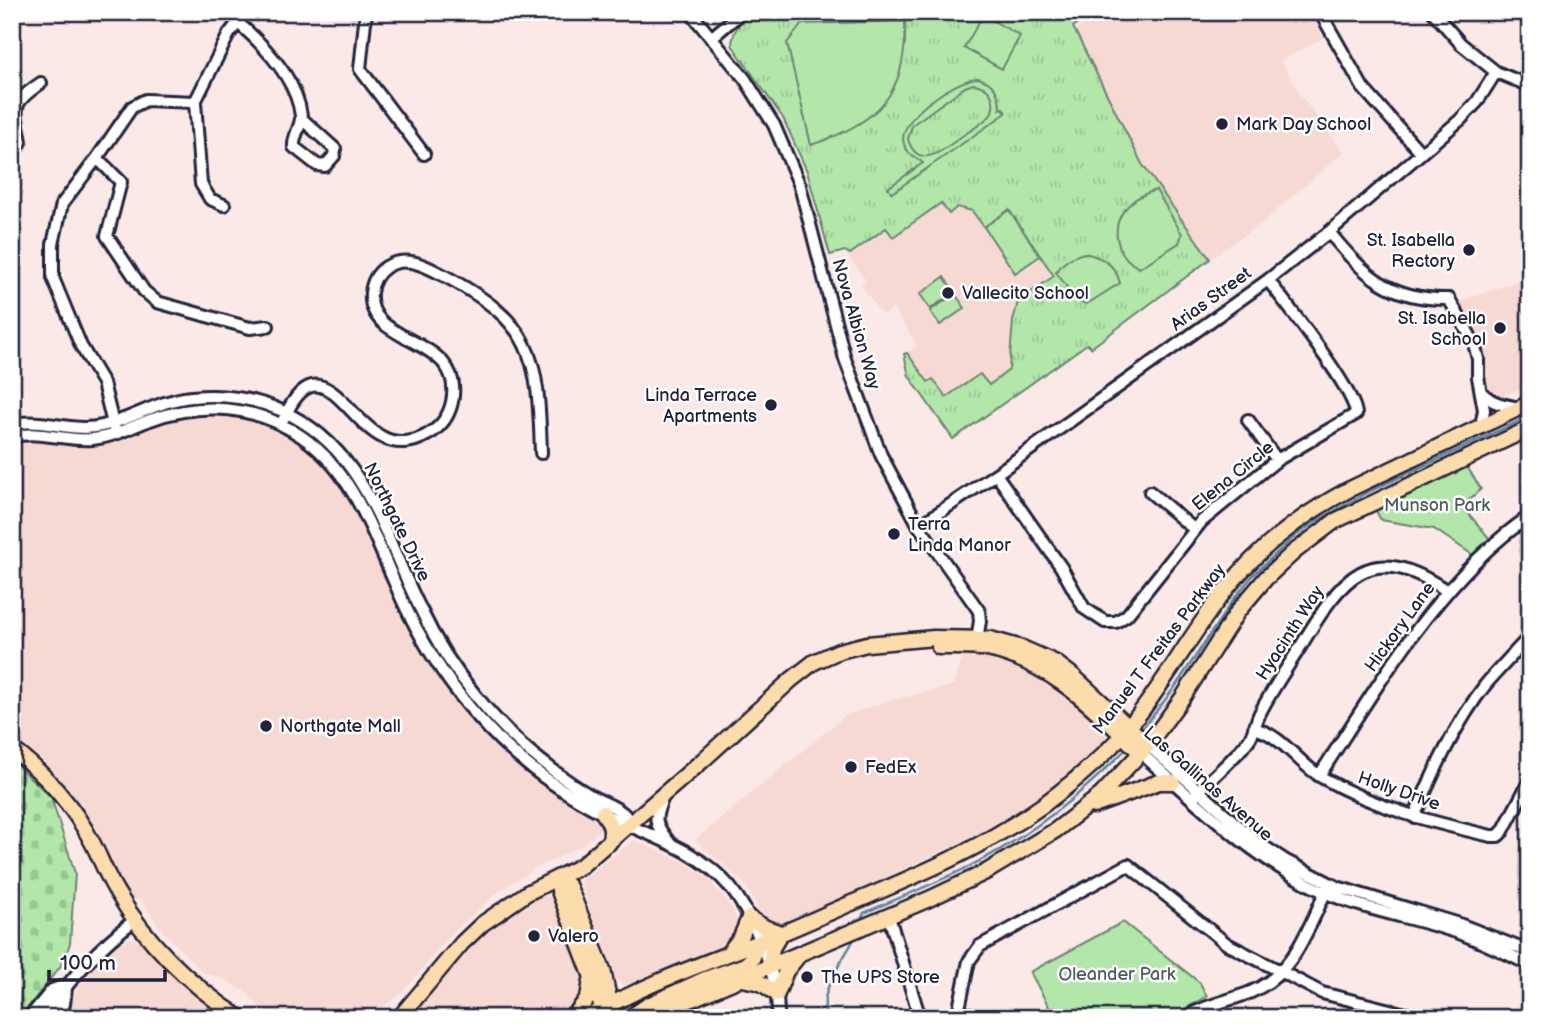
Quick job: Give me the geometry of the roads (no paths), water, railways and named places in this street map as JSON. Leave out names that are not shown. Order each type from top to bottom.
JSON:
[{"type":"main road","name":"Manuel T Freitas Parkway","points":[[647,1018],[667,1013],[740,979],[889,917],[986,872],[1046,836],[1083,810],[1121,776],[1135,739],[1220,597],[1250,562],[1322,504],[1525,405]]},
{"type":"main road","name":"Manuel T Freitas Parkway","points":[[587,1018],[605,1013],[643,989],[760,942],[968,852],[1019,821],[1092,766],[1135,739],[1184,697],[1238,611],[1266,578],[1294,552],[1335,522],[1530,428]]},
{"type":"main road","name":"Las Gallinas Avenue","points":[[398,1018],[462,943],[482,924],[503,908],[582,866],[790,681],[814,662],[839,650],[910,640],[934,646],[976,643],[1053,669],[1083,698],[1135,739]]},
{"type":"main road","points":[[12,741],[55,780],[83,818],[85,831]]},
{"type":"main road","points":[[12,749],[51,785],[85,831],[108,878],[135,920],[182,974],[240,1018]]},
{"type":"main road","points":[[1083,810],[1160,782],[1173,782]]},
{"type":"main road","points":[[603,813],[611,825],[609,843]]},
{"type":"main road","points":[[559,878],[559,891],[597,972],[598,999],[605,1013]]},
{"type":"main road","points":[[727,954],[741,937],[749,918],[781,933],[772,948],[770,967]]},
{"type":"main road","points":[[629,1018],[682,990],[745,965],[757,951],[760,942]]},
{"type":"main road","points":[[740,979],[761,983],[777,994],[786,971],[801,954]]},
{"type":"main road","points":[[597,972],[616,988],[625,991],[643,989]]},
{"type":"main road","points":[[572,1018],[588,998],[597,972]]},
{"type":"street","points":[[224,205],[210,199],[201,184],[194,102],[237,22],[246,12]]},
{"type":"street","points":[[366,12],[360,69],[424,154]]},
{"type":"street","name":"Nova Albion Way","points":[[690,12],[745,79],[774,125],[800,186],[849,370],[881,456],[919,526],[979,611],[976,643]]},
{"type":"street","points":[[711,38],[742,12]]},
{"type":"street","points":[[1320,12],[1363,88],[1421,153]]},
{"type":"street","points":[[1433,12],[1461,44],[1496,72],[1530,86]]},
{"type":"street","points":[[237,22],[277,64],[295,92],[302,119],[335,149],[334,156],[325,166],[317,165],[294,147],[293,138],[302,119]]},
{"type":"street","name":"Arias Street","points":[[919,526],[1268,280],[1329,232],[1477,102],[1496,72]]},
{"type":"street","points":[[12,156],[21,142],[15,110],[18,103],[41,83]]},
{"type":"street","points":[[114,428],[103,383],[81,346],[53,278],[53,244],[62,204],[132,107],[146,100],[194,102]]},
{"type":"street","points":[[97,158],[121,182],[107,236],[144,291],[157,302],[250,328],[268,326]]},
{"type":"street","points":[[1329,232],[1355,263],[1387,286],[1418,298],[1450,299],[1474,343],[1478,359],[1484,416],[1481,426]]},
{"type":"street","points":[[281,424],[301,392],[318,386],[334,393],[381,437],[394,441],[418,440],[440,426],[448,414],[453,388],[444,365],[437,355],[427,348],[381,323],[370,302],[376,276],[386,267],[409,261],[421,264],[476,292],[498,309],[516,330],[530,355],[536,377],[541,453]]},
{"type":"street","name":"Elena Circle","points":[[996,474],[1061,567],[1084,608],[1105,622],[1116,622],[1127,615],[1202,520],[1277,460],[1356,414],[1357,411],[1320,350],[1268,280]]},
{"type":"street","points":[[1482,393],[1497,404],[1525,405]]},
{"type":"street","name":"Northgate Drive","points":[[14,427],[33,434],[90,440],[156,405],[192,397],[241,399],[286,413],[328,440],[354,470],[370,499],[437,640],[507,740],[578,788],[624,814],[630,825]]},
{"type":"street","name":"Northgate Drive","points":[[114,428],[194,409],[239,411],[281,424],[320,450],[344,477],[426,646],[468,706],[562,790],[700,860],[730,887],[749,918],[770,967],[777,994],[779,1018]]},
{"type":"street","points":[[1248,420],[1277,460]]},
{"type":"street","points":[[1150,492],[1195,530]]},
{"type":"street","name":"Hickory Lane","points":[[1319,776],[1382,680],[1447,591],[1484,553],[1530,516]]},
{"type":"street","name":"Hyacinth Way","points":[[1254,728],[1260,713],[1320,615],[1343,583],[1368,570],[1402,568],[1424,575],[1447,591]]},
{"type":"street","points":[[1414,817],[1440,758],[1467,712],[1485,685],[1530,636]]},
{"type":"street","points":[[1195,795],[1250,738],[1254,728]]},
{"type":"street","name":"Holly Drive","points":[[1254,728],[1275,736],[1319,776],[1364,800],[1414,817],[1498,836],[1530,780]]},
{"type":"street","name":"Las Gallinas Avenue","points":[[1135,739],[1173,782],[1195,795]]},
{"type":"street","name":"Las Gallinas Avenue","points":[[1135,739],[1257,854],[1291,875],[1461,934],[1530,965]]},
{"type":"street","points":[[665,793],[655,821],[673,847]]},
{"type":"street","points":[[981,1018],[958,1014],[968,961],[980,946],[1128,865],[1227,944],[1322,993],[1422,1018]]},
{"type":"street","points":[[1185,1018],[1197,1010],[1253,991],[1282,972],[1304,939],[1327,888]]},
{"type":"street","name":"Las Gallinas Avenue","points":[[1327,888],[1459,924],[1530,952]]},
{"type":"street","points":[[889,917],[920,1018]]},
{"type":"street","points":[[42,1018],[66,985],[97,951],[135,920]]},
{"type":"street","points":[[29,1018],[52,990],[66,985]]},
{"type":"street","points":[[57,1018],[64,1004],[66,985]]},
{"type":"waterway","points":[[1141,731],[1175,687],[1233,600],[1253,575],[1294,537],[1366,493],[1530,416]]},
{"type":"waterway","points":[[861,920],[864,913],[955,873],[1011,843],[1071,799],[1126,749]]},
{"type":"waterway","points":[[827,1018],[825,998],[828,988],[853,941]]},
{"type":"place","name":"Mark Day School","points":[[1222,124]]},
{"type":"place","name":"St. Isabella Rectory","points":[[1469,250]]},
{"type":"place","name":"Vallecito School","points":[[948,293]]},
{"type":"place","name":"St. Isabella School","points":[[1500,328]]},
{"type":"place","name":"Linda Terrace Apartments","points":[[771,405]]},
{"type":"place","name":"Terra Linda Manor","points":[[894,534]]},
{"type":"place","name":"Northgate Mall","points":[[266,726]]},
{"type":"place","name":"FedEx","points":[[851,767]]},
{"type":"place","name":"Valero","points":[[534,936]]},
{"type":"place","name":"The UPS Store","points":[[807,977]]},
{"type":"park label","name":"Munson Park","points":[[1437,505]]},
{"type":"park label","name":"Oleander Park","points":[[1117,974]]}]
